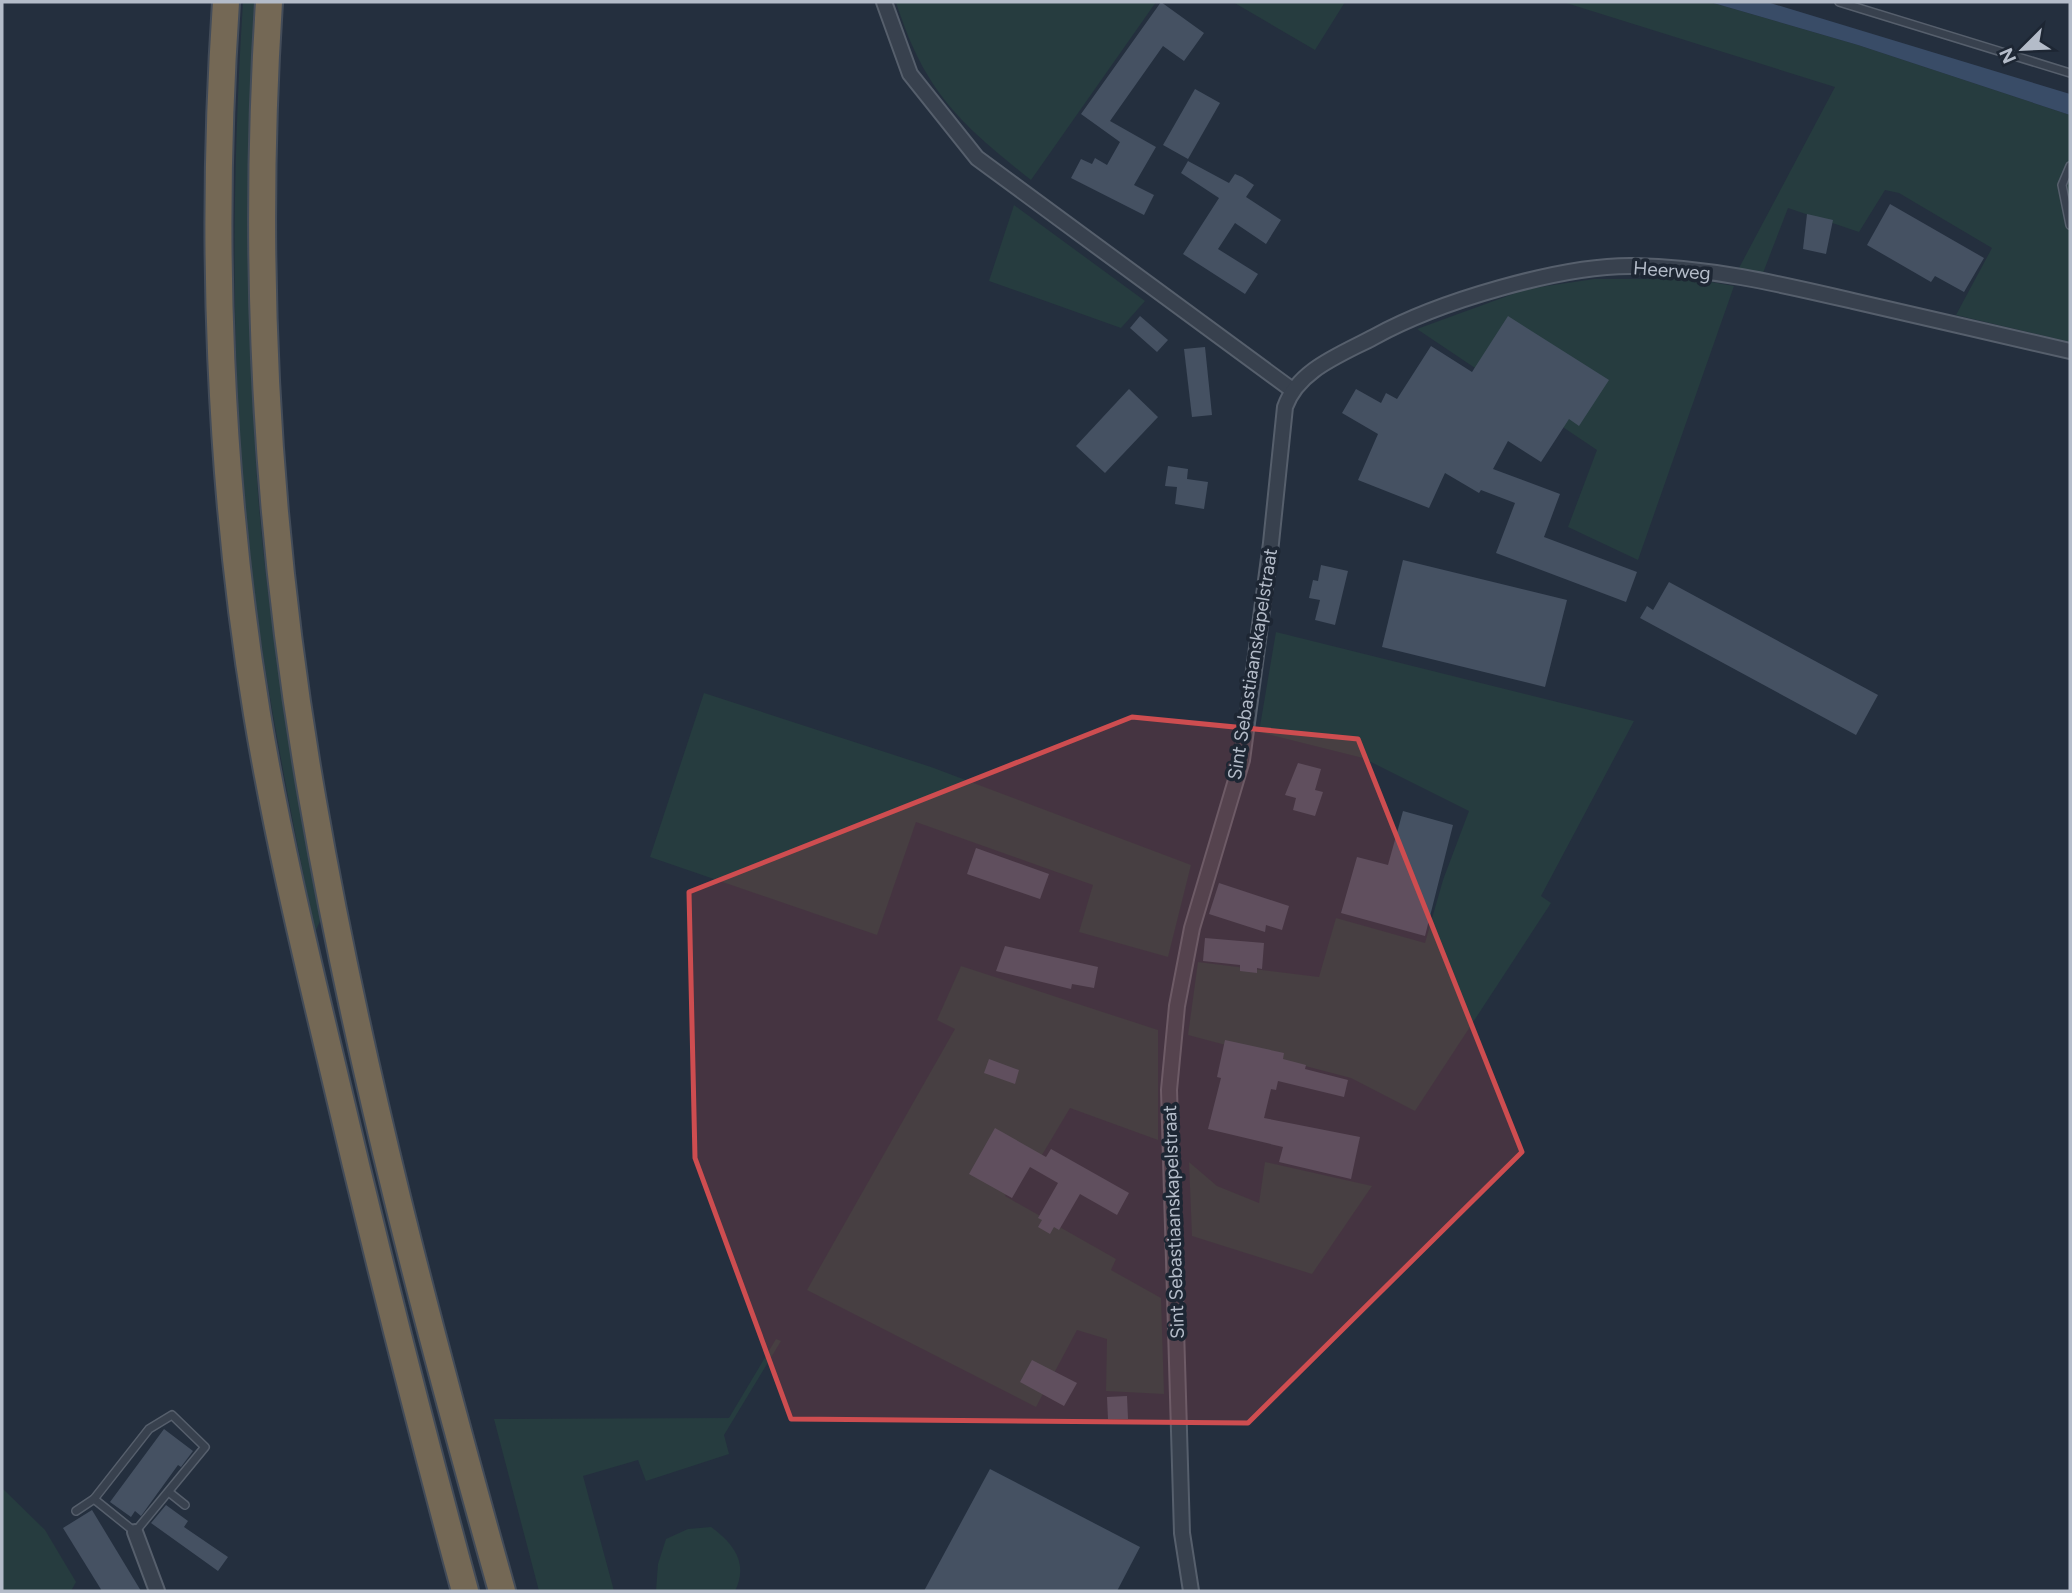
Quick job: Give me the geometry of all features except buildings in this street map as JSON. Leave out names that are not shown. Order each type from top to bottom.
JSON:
[{"type":"highway","points":[[226,2],[220,183],[221,311],[233,514],[257,712],[275,809],[355,1163],[465,1591]]},
{"type":"highway","points":[[269,2],[261,206],[263,316],[269,421],[298,704],[313,802],[387,1155],[502,1591]]},
{"type":"street","points":[[884,2],[910,74],[977,158],[1291,389]]},
{"type":"street","name":"Heerweg","points":[[1291,389],[1317,368],[1396,325],[1439,307],[1570,273],[1630,266],[1698,269],[1765,281],[2070,350]]},
{"type":"street","name":"Sint Sebastiaanskapelstraat","points":[[1191,1591],[1182,1533],[1170,1090],[1172,1062],[1177,1006],[1192,928],[1242,760],[1271,543],[1285,407],[1291,389]]},
{"type":"street","points":[[135,1532],[157,1591]]},
{"type":"lane","points":[[1839,2],[2070,73]]},
{"type":"lane","points":[[2070,166],[2062,185],[2070,225]]},
{"type":"lane","points":[[76,1511],[94,1499],[149,1429],[172,1415],[205,1447],[170,1493],[135,1532],[94,1499]]},
{"type":"lane","points":[[170,1493],[185,1505]]},
{"type":"highlighted area","points":[[1132,717],[1358,739],[1522,1152],[1248,1423],[791,1419],[695,1158],[689,892]]},
{"type":"green space","points":[[243,2],[259,2],[252,310],[258,494],[269,601],[321,919],[315,932],[263,656],[241,488],[235,335],[235,240],[236,145]]},
{"type":"green space","points":[[896,2],[1156,2],[1031,180],[983,141],[947,103],[919,59]]},
{"type":"green space","points":[[1233,2],[1345,2],[1315,50]]},
{"type":"green space","points":[[1563,2],[1710,2],[1858,45],[2070,115],[2070,342],[1956,315],[1992,248],[1899,193],[1885,190],[1859,232],[1788,208],[1763,273],[1739,268],[1835,87]]},
{"type":"green space","points":[[1014,205],[1145,301],[1121,328],[989,281]]},
{"type":"green space","points":[[1594,279],[1694,279],[1734,286],[1638,560],[1568,527],[1597,450],[1417,329],[1527,289]]},
{"type":"green space","points":[[1276,632],[1634,721],[1541,896],[1551,903],[1415,1111],[1351,1078],[1188,1035],[1198,962],[1319,977],[1336,918],[1425,943],[1443,880],[1469,811],[1363,758],[1259,732]]},
{"type":"green space","points":[[704,693],[931,767],[1191,865],[1168,957],[1079,932],[1093,885],[916,822],[877,935],[650,857]]},
{"type":"green space","points":[[961,966],[1158,1030],[1158,1140],[1070,1108],[1036,1165],[1024,1160],[1005,1196],[1116,1259],[1111,1270],[1161,1298],[1164,1394],[1106,1391],[1107,1339],[1077,1330],[1036,1407],[807,1290],[955,1029],[937,1020]]},
{"type":"green space","points":[[1189,1162],[1217,1186],[1259,1203],[1265,1162],[1372,1186],[1312,1274],[1192,1236]]},
{"type":"green space","points":[[776,1339],[781,1341],[724,1435],[729,1454],[646,1481],[638,1460],[583,1476],[614,1591],[539,1591],[494,1419],[729,1418]]},
{"type":"green space","points":[[2,1488],[45,1530],[76,1582],[71,1591],[2,1591]]},
{"type":"green space","points":[[711,1527],[726,1540],[736,1554],[740,1571],[735,1591],[656,1591],[658,1564],[666,1539],[688,1529]]},
{"type":"water","points":[[1710,2],[1767,2],[2070,94],[2070,115],[1858,45]]}]
